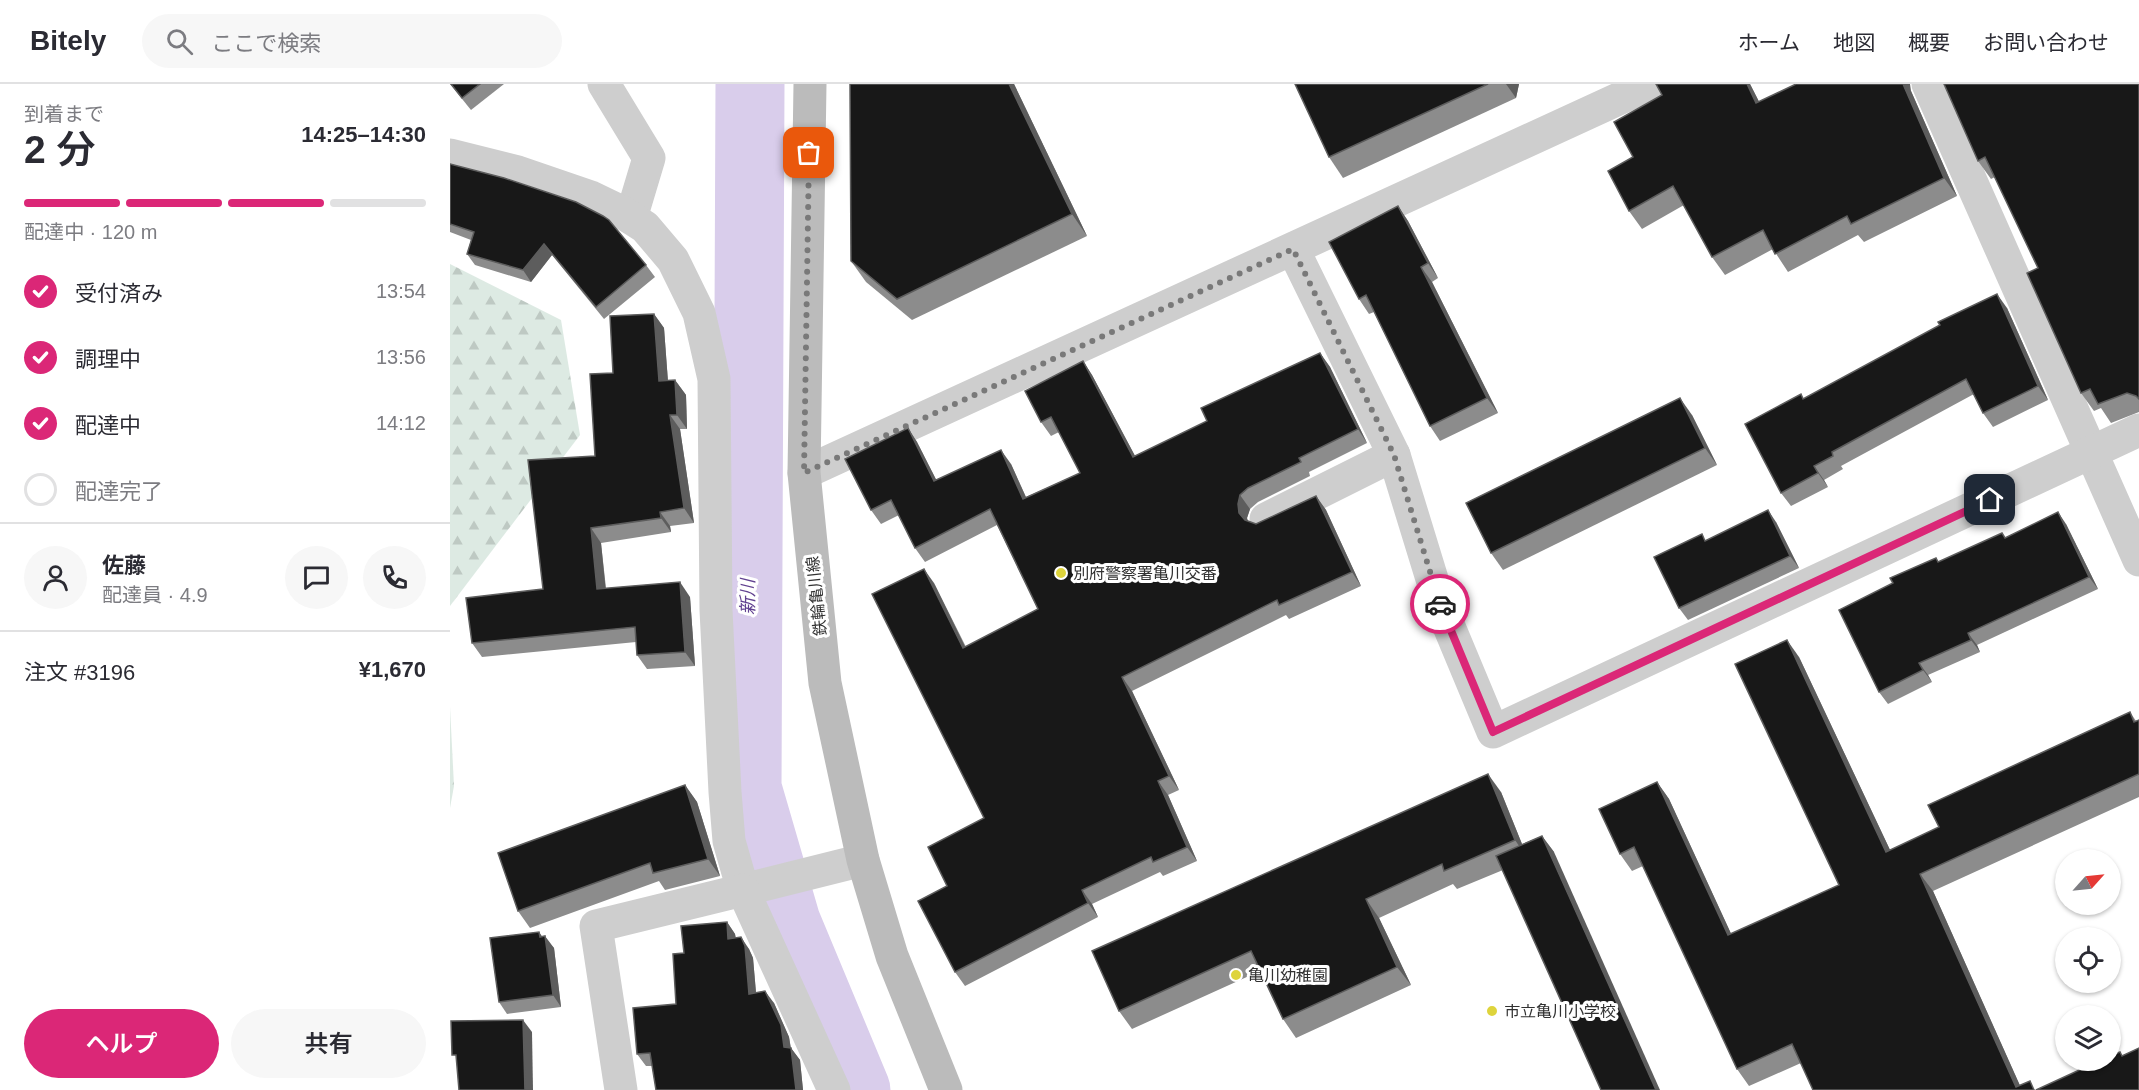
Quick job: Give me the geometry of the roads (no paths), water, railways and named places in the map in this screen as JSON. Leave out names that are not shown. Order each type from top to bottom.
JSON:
[{"type":"main road","name":"鉄輪亀川線","points":[[810,84],[804,473],[825,683],[863,860],[892,956],[946,1090]]},
{"type":"street","points":[[604,84],[649,158],[631,218]]},
{"type":"street","points":[[804,473],[1651,84]]},
{"type":"street","points":[[1928,84],[2139,560]]},
{"type":"street","points":[[450,155],[518,172],[570,190],[601,202],[631,218],[645,227],[673,260],[699,313],[714,379],[720,715],[729,841],[743,890],[834,1090]]},
{"type":"street","points":[[1293,249],[1394,455],[1440,605],[1493,732],[2139,430]]},
{"type":"street","points":[[1266,519],[1394,455]]},
{"type":"street","points":[[621,1090],[596,926],[863,860]]},
{"type":"waterway","name":"新川","points":[[750,84],[747,788],[786,922],[856,1090]]},
{"type":"place","name":"別府警察署亀川交番","points":[[1061,573]]},
{"type":"place","name":"亀川幼稚園","points":[[1236,975]]},
{"type":"place","name":"市立亀川小学校","points":[[1492,1011]]}]
